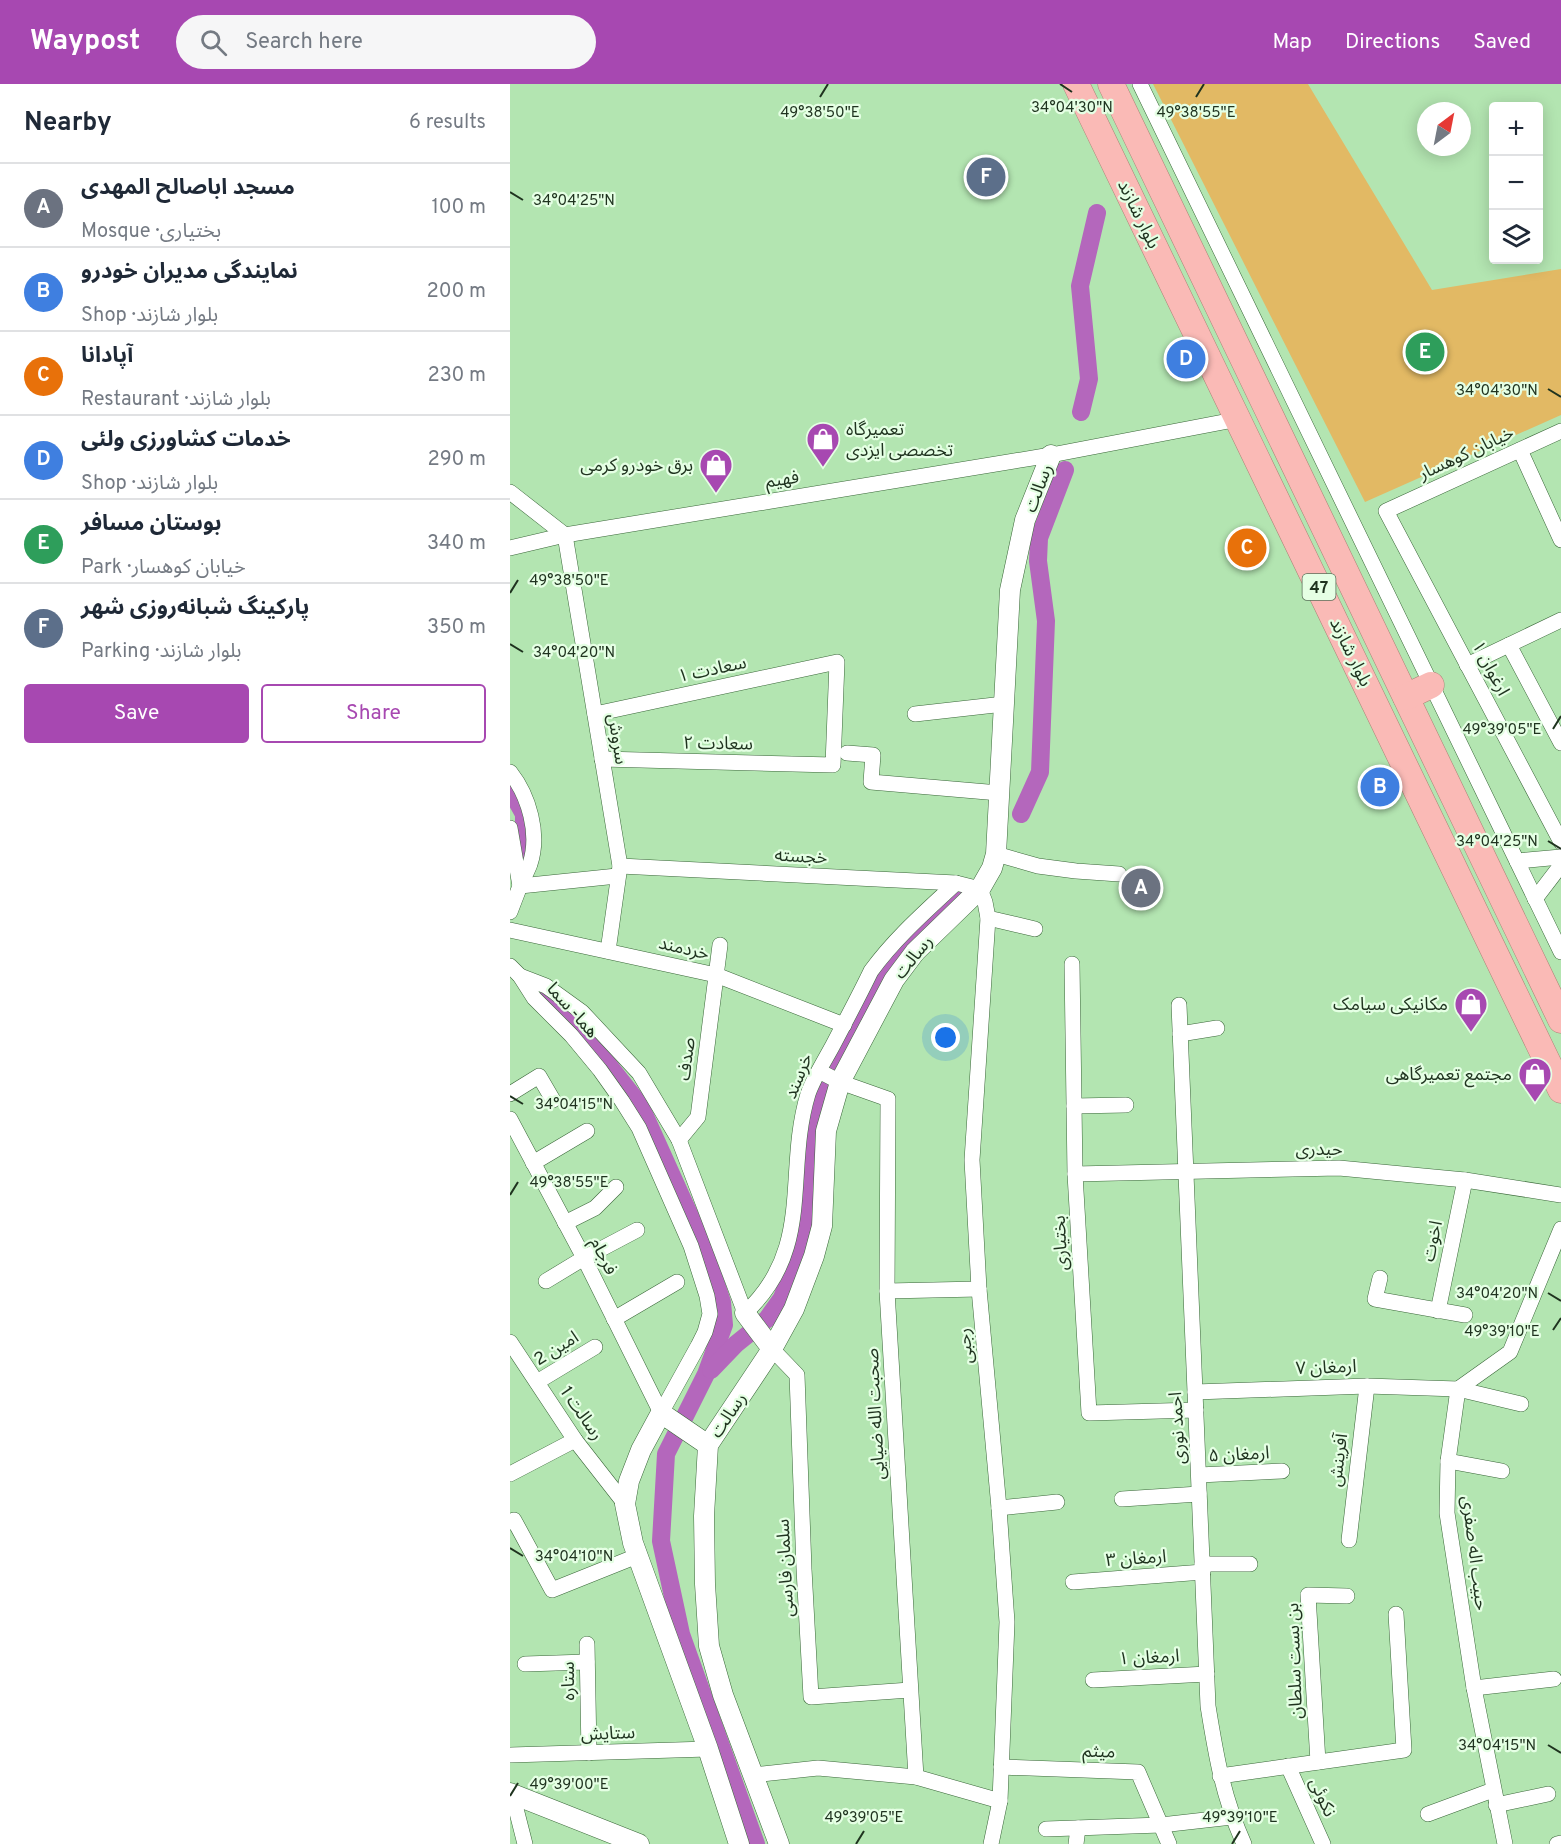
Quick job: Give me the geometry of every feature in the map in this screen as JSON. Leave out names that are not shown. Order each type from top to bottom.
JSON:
[{"type":"highway","name":"بلوار شازند","points":[[1076,84],[1561,1090]]},
{"type":"highway","name":"بلوار شازند","points":[[1111,84],[1561,1020]]},
{"type":"highway","points":[[1406,697],[1431,685]]},
{"type":"street","points":[[1140,84],[1561,952]]},
{"type":"street","name":"فهیم","points":[[510,548],[565,535],[1051,455],[1239,419]]},
{"type":"street","name":"خیابان کوهسار","points":[[1386,511],[1561,431]]},
{"type":"street","points":[[1520,450],[1561,540]]},
{"type":"street","name":"رسالت","points":[[778,1844],[723,1695],[709,1646],[704,1516],[708,1445],[772,1349],[794,1309],[814,1256],[824,1204],[826,1131],[840,1082],[894,980],[921,945],[980,889],[992,868],[996,854],[1010,590],[1025,520],[1051,455]]},
{"type":"street","points":[[510,492],[565,535]]},
{"type":"street","name":"ارغوان ۱","points":[[1386,511],[1561,842]]},
{"type":"street","name":"سروش","points":[[565,535],[619,871],[608,951]]},
{"type":"street","points":[[1467,665],[1561,620]]},
{"type":"street","points":[[1509,645],[1561,743]]},
{"type":"street","name":"سعادت ۱","points":[[595,714],[837,662],[833,765]]},
{"type":"street","points":[[915,714],[1004,704]]},
{"type":"street","points":[[847,753],[873,755],[871,782],[999,793]]},
{"type":"street","name":"سعادت ۲","points":[[602,759],[833,765]]},
{"type":"street","points":[[510,772],[528,800],[533,831],[531,863],[510,912]]},
{"type":"street","points":[[510,830],[520,886]]},
{"type":"street","points":[[996,854],[1038,866],[1076,872],[1119,874]]},
{"type":"street","points":[[1517,861],[1561,857]]},
{"type":"street","points":[[1535,899],[1561,866]]},
{"type":"street","name":"خجسته","points":[[520,886],[619,871],[956,883],[980,889]]},
{"type":"street","name":"خرسند","points":[[745,1313],[760,1299],[776,1275],[792,1229],[801,1126],[809,1092],[819,1071],[871,971],[894,942],[956,883]]},
{"type":"street","name":"رجبی","points":[[980,889],[988,918],[972,1160],[979,1289],[1007,1622],[1000,1801],[991,1844]]},
{"type":"street","points":[[988,918],[1035,929]]},
{"type":"street","name":"خردمند","points":[[510,930],[716,975],[844,1025]]},
{"type":"street","name":"صدف","points":[[679,1140],[698,1117],[720,945]]},
{"type":"street","name":"بختیاری","points":[[1072,964],[1075,1174],[1089,1413],[1196,1410]]},
{"type":"street","name":"هما- سما","points":[[515,971],[546,986],[564,998],[598,1029],[639,1073],[679,1140],[745,1313]]},
{"type":"street","name":"هما- سما","points":[[515,971],[534,998],[571,1035],[600,1070],[639,1128],[691,1246],[708,1296],[710,1314],[705,1332],[661,1413]]},
{"type":"street","name":"احمد نوری","points":[[1179,1005],[1208,1706],[1220,1776],[1232,1817],[1244,1844]]},
{"type":"street","points":[[1180,1034],[1217,1028]]},
{"type":"street","points":[[819,1071],[840,1082]]},
{"type":"street","points":[[510,1094],[539,1076],[553,1100]]},
{"type":"street","name":"صحبت الله ضیایی","points":[[840,1082],[888,1099],[887,1292],[916,1777]]},
{"type":"street","points":[[1074,1106],[1126,1105]]},
{"type":"street","name":"فرجام","points":[[510,1119],[584,1258],[661,1413]]},
{"type":"street","points":[[533,1163],[587,1131]]},
{"type":"street","name":"حیدری","points":[[1075,1174],[1339,1168],[1465,1179],[1561,1195]]},
{"type":"street","name":"اخوت","points":[[1438,1311],[1465,1179]]},
{"type":"street","points":[[565,1223],[595,1208],[616,1187]]},
{"type":"street","points":[[1458,1389],[1510,1352],[1561,1229]]},
{"type":"street","points":[[546,1281],[637,1230]]},
{"type":"street","points":[[1380,1278],[1375,1299],[1465,1315]]},
{"type":"street","points":[[614,1319],[677,1282]]},
{"type":"street","points":[[887,1292],[979,1289]]},
{"type":"street","points":[[745,1313],[772,1349]]},
{"type":"street","name":"رسالت 1","points":[[510,1342],[575,1440],[625,1504]]},
{"type":"street","name":"امین 2","points":[[537,1382],[595,1347]]},
{"type":"street","name":"سلمان فارسی","points":[[772,1349],[797,1375],[804,1569],[812,1697],[910,1690]]},
{"type":"street","name":"ارمغان ۷","points":[[1195,1392],[1367,1386],[1458,1389],[1521,1404]]},
{"type":"street","name":"آفرینش","points":[[1349,1540],[1367,1386]]},
{"type":"street","name":"حبیب اله صفری","points":[[1458,1389],[1448,1461],[1447,1513],[1474,1689],[1505,1844]]},
{"type":"street","points":[[661,1413],[641,1450],[629,1481],[625,1504],[637,1556],[708,1749],[739,1844]]},
{"type":"street","name":"رسالت","points":[[661,1413],[708,1445]]},
{"type":"street","points":[[510,1474],[575,1440]]},
{"type":"street","points":[[1448,1461],[1502,1471]]},
{"type":"street","name":"ارمغان ۵","points":[[1199,1475],[1282,1471]]},
{"type":"street","points":[[1122,1499],[1199,1494]]},
{"type":"street","points":[[999,1508],[1057,1502]]},
{"type":"street","points":[[512,1521],[552,1590],[637,1556]]},
{"type":"street","name":"ارمغان ۳","points":[[1073,1582],[1250,1564]]},
{"type":"street","name":"بن بست سلطان","points":[[1318,1762],[1308,1595],[1347,1596]]},
{"type":"street","points":[[1220,1776],[1404,1750],[1396,1614]]},
{"type":"street","name":"ستاره","points":[[587,1644],[589,1753]]},
{"type":"street","points":[[525,1664],[587,1662]]},
{"type":"street","name":"ارمغان ۱","points":[[1093,1680],[1207,1674]]},
{"type":"street","points":[[1474,1689],[1554,1679]]},
{"type":"street","name":"ستایش","points":[[510,1755],[708,1749]]},
{"type":"street","name":"نکوئی","points":[[1288,1766],[1323,1844]]},
{"type":"street","name":"میثم","points":[[1001,1767],[1138,1772],[1161,1825]]},
{"type":"street","points":[[753,1775],[818,1768],[916,1777],[1000,1801]]},
{"type":"street","points":[[511,1793],[634,1843]]},
{"type":"street","points":[[511,1793],[525,1844]]},
{"type":"street","points":[[1428,1814],[1495,1797],[1548,1794]]},
{"type":"street","points":[[1046,1829],[1161,1825],[1232,1817]]},
{"type":"street","points":[[1161,1825],[1169,1844]]},
{"type":"street","points":[[1076,1844],[1078,1828]]},
{"type":"street","points":[[1557,1844],[1561,1843]]},
{"type":"shaded area","points":[[1153,84],[1308,84],[1432,290],[1561,269],[1561,415],[1365,502]]},
{"type":"waterway","points":[[1081,412],[1089,379],[1080,286],[1097,213]]},
{"type":"waterway","points":[[1021,814],[1040,772],[1046,621],[1038,561],[1039,538],[1065,470]]},
{"type":"waterway","points":[[510,789],[524,814],[524,865]]},
{"type":"waterway","points":[[711,1370],[736,1344],[767,1319],[782,1298],[805,1227],[816,1108],[823,1084],[836,1059],[879,978],[910,940],[959,898]]},
{"type":"waterway","points":[[543,993],[577,1025],[640,1105],[704,1247],[722,1302],[724,1325],[706,1374],[666,1454],[661,1541],[681,1634],[756,1844]]},
{"type":"place","name":"پارکینگ شبانه‌روزی شهر","points":[[986,177]]},
{"type":"place","name":"بوستان مسافر","points":[[1425,352]]},
{"type":"place","name":"خدمات کشاورزی ولئی","points":[[1186,359]]},
{"type":"place","name":"تعمیرگاه تخصصی ایزدی","points":[[823,468]]},
{"type":"place","name":"برق خودرو کرمی","points":[[716,494]]},
{"type":"place","name":"آپادانا","points":[[1247,548]]},
{"type":"place","name":"نمایندگی مدیران خودرو","points":[[1380,787]]},
{"type":"place","name":"مسجد اباصالح المهدی","points":[[1141,888]]},
{"type":"place","name":"مکانیکی سیامک","points":[[1471,1033]]},
{"type":"place","name":"مجتمع تعمیرگاهی","points":[[1535,1103]]}]
